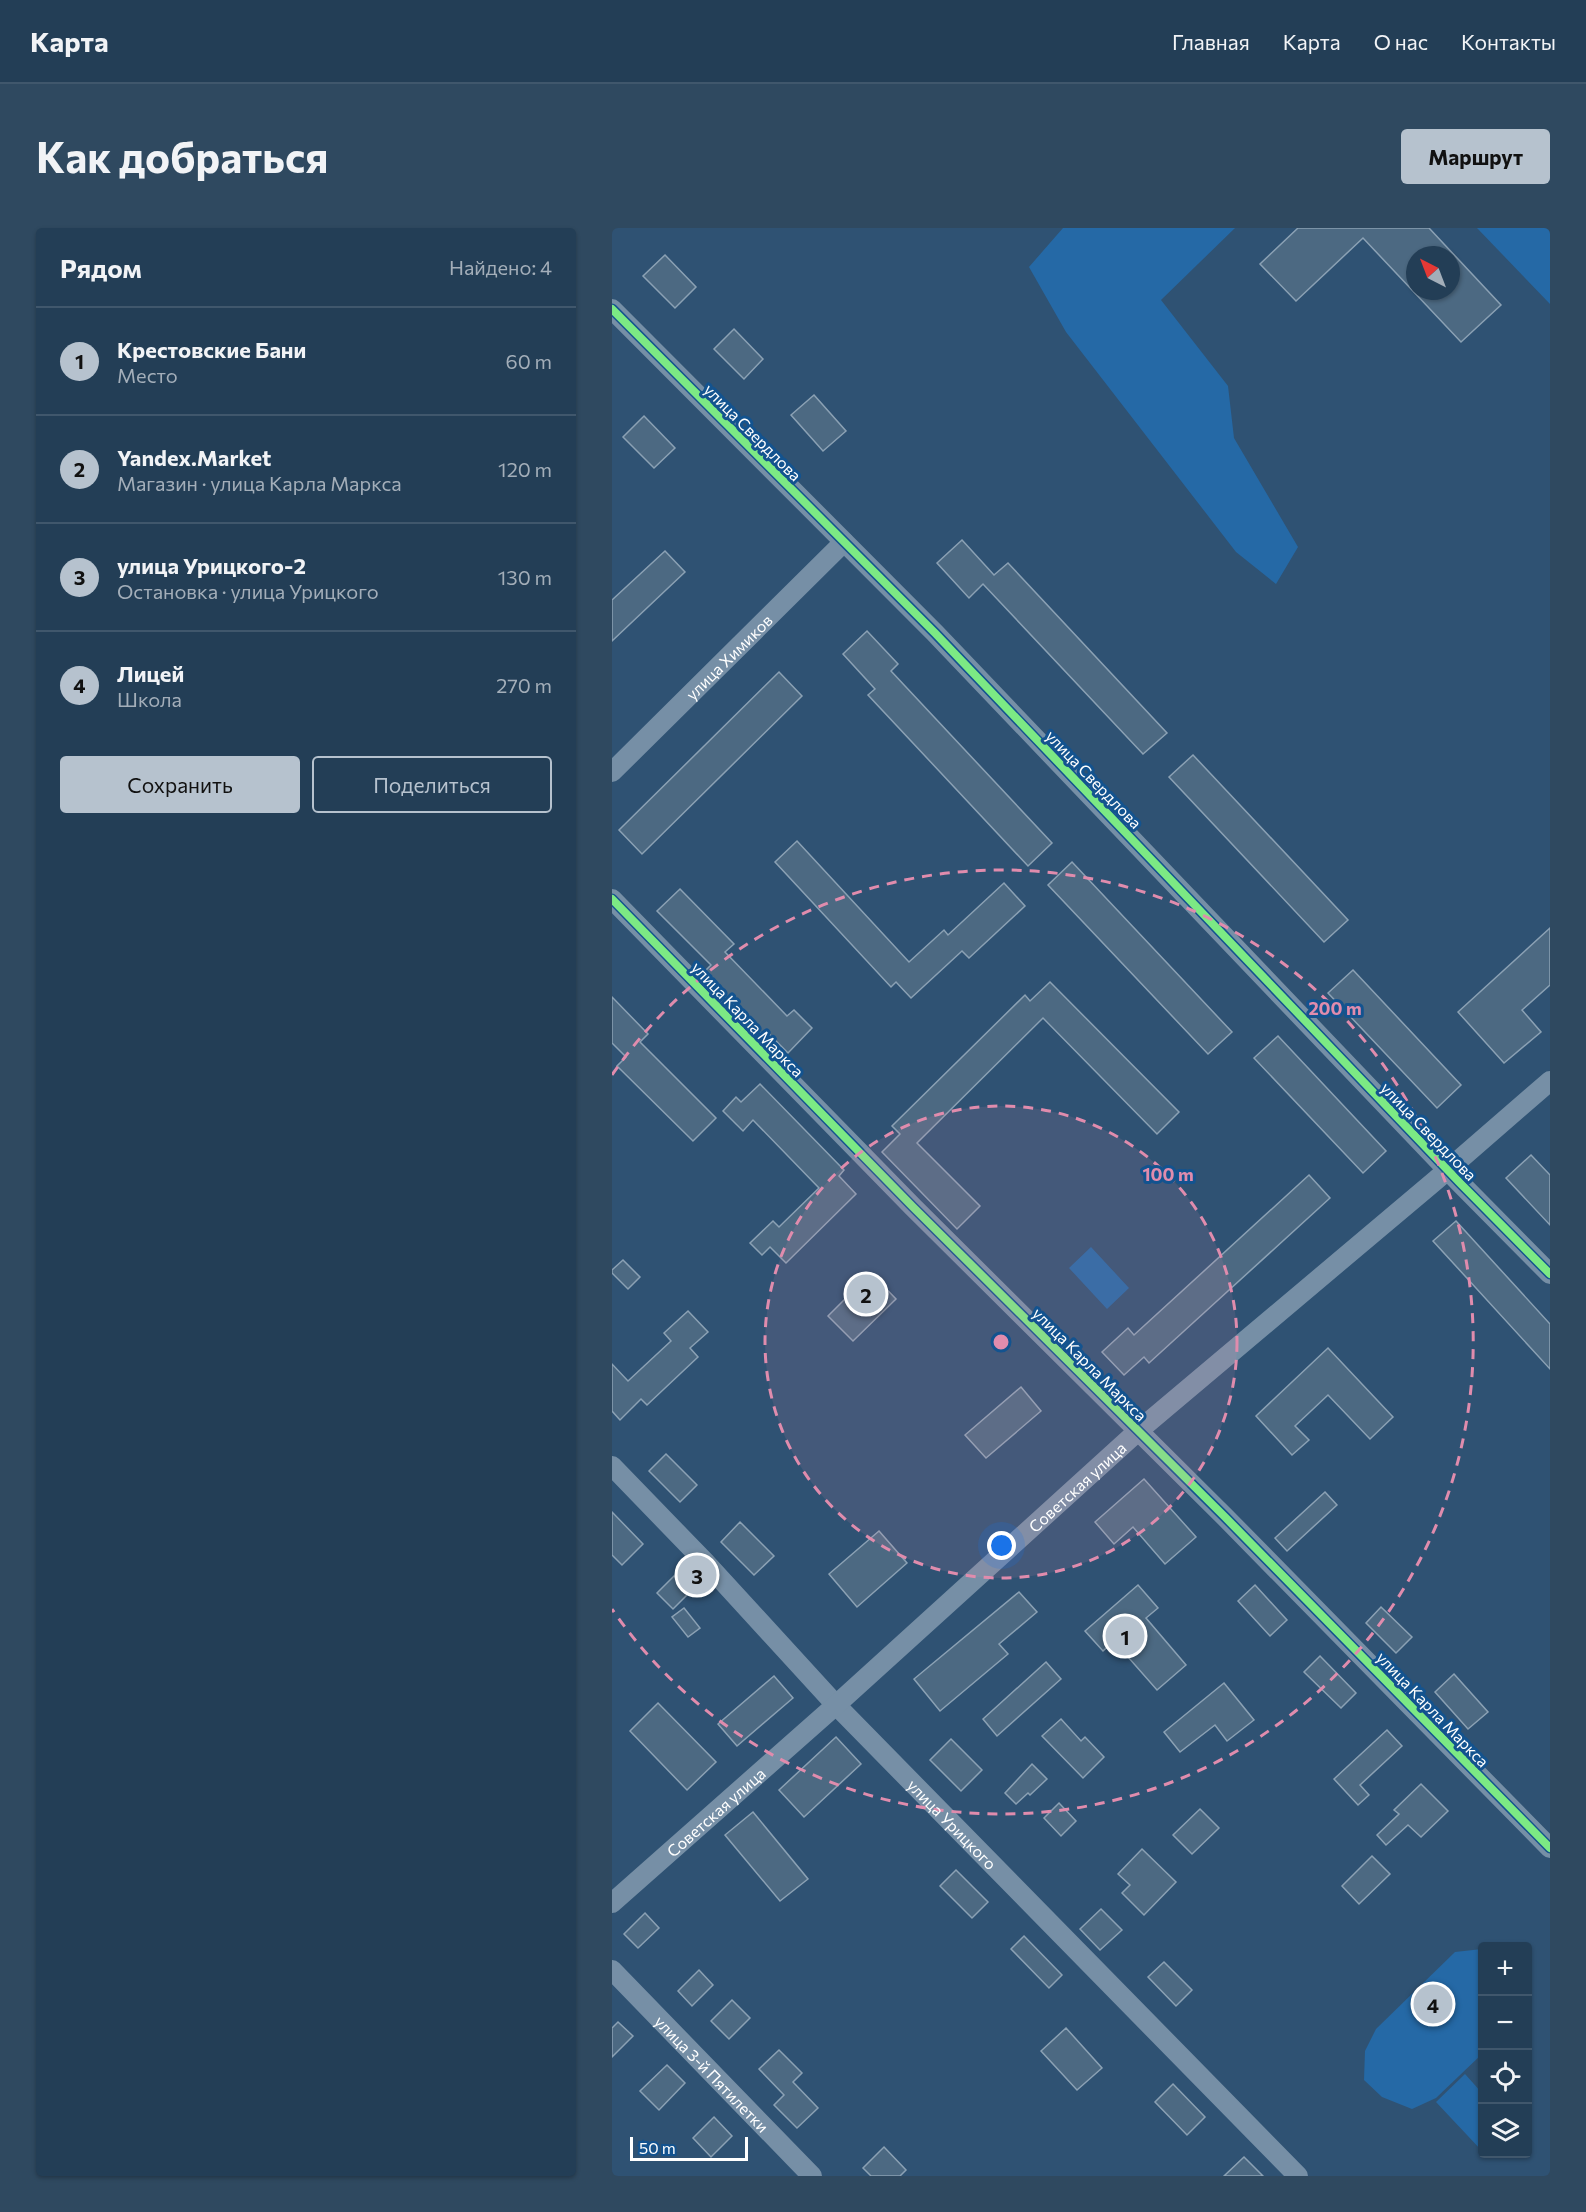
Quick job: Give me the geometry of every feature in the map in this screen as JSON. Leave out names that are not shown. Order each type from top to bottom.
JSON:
[{"type":"street","name":"улица Свердлова","points":[[612,309],[951,650],[1550,1274]]},
{"type":"street","name":"улица Химиков","points":[[612,772],[844,542]]},
{"type":"street","name":"улица Карла Маркса","points":[[612,899],[913,1207],[1226,1517],[1550,1848]]},
{"type":"street","name":"Советская улица","points":[[612,1903],[836,1706],[1138,1431],[1550,1081]]},
{"type":"street","name":"улица Урицкого","points":[[612,1466],[706,1563],[836,1706],[1298,2176]]},
{"type":"street","name":"улица 3-й Пятилетки","points":[[612,1970],[812,2176]]},
{"type":"shaded area","points":[[1063,228],[1235,228],[1161,300],[1228,386],[1234,438],[1298,547],[1276,584],[1236,552],[1066,332],[1029,267]]},
{"type":"shaded area","points":[[1477,228],[1550,228],[1550,304]]},
{"type":"shaded area","points":[[1091,1247],[1129,1288],[1107,1309],[1069,1268]]},
{"type":"shaded area","points":[[1478,1949],[1478,2058],[1436,2098],[1412,2109],[1382,2097],[1364,2080],[1365,2051],[1376,2029],[1455,1952]]},
{"type":"shaded area","points":[[1465,2074],[1478,2089],[1478,2147],[1436,2102]]},
{"type":"building","points":[[1298,228],[1429,228],[1446,246],[1406,246],[1406,284],[1363,238],[1296,301],[1260,264]]},
{"type":"building","points":[[665,255],[696,287],[675,308],[643,276]]},
{"type":"building","points":[[1460,261],[1501,305],[1461,342],[1421,300],[1460,300]]},
{"type":"building","points":[[734,329],[763,359],[744,379],[714,349]]},
{"type":"building","points":[[814,395],[846,431],[823,451],[791,415]]},
{"type":"building","points":[[644,416],[675,448],[654,468],[623,437]]},
{"type":"building","points":[[962,540],[994,575],[1008,563],[1167,733],[1143,754],[983,584],[969,598],[937,563]]},
{"type":"building","points":[[665,551],[685,572],[612,641],[612,600]]},
{"type":"building","points":[[867,631],[898,664],[891,671],[1052,843],[1028,866],[868,695],[875,689],[843,654]]},
{"type":"building","points":[[779,672],[802,696],[642,854],[619,830]]},
{"type":"building","points":[[1193,755],[1348,920],[1324,942],[1169,777]]},
{"type":"building","points":[[797,841],[909,962],[944,930],[948,935],[1004,883],[1025,906],[969,958],[962,951],[911,998],[896,982],[891,987],[775,862]]},
{"type":"building","points":[[1072,862],[1232,1032],[1208,1054],[1048,885]]},
{"type":"building","points":[[680,889],[734,944],[725,952],[787,1016],[794,1010],[812,1028],[788,1053],[769,1034],[766,1038],[702,974],[711,965],[657,911]]},
{"type":"building","points":[[1550,928],[1550,985],[1522,1010],[1541,1032],[1504,1063],[1458,1012]]},
{"type":"building","points":[[1353,970],[1461,1085],[1437,1108],[1328,993]]},
{"type":"building","points":[[1050,982],[1179,1112],[1157,1134],[1043,1018],[917,1143],[980,1206],[957,1229],[882,1152],[900,1134],[892,1126],[1025,995],[1030,1001]]},
{"type":"building","points":[[612,997],[648,1034],[640,1042],[716,1118],[693,1141],[617,1066],[626,1057],[612,1043]]},
{"type":"building","points":[[1278,1036],[1386,1151],[1363,1173],[1254,1058]]},
{"type":"building","points":[[760,1084],[844,1170],[839,1176],[856,1194],[786,1263],[770,1247],[762,1255],[750,1243],[773,1221],[779,1227],[819,1188],[753,1120],[743,1131],[723,1111],[736,1097],[741,1102]]},
{"type":"building","points":[[1531,1155],[1550,1175],[1550,1225],[1506,1178]]},
{"type":"building","points":[[1309,1175],[1330,1198],[1149,1363],[1144,1357],[1124,1375],[1102,1352],[1128,1328],[1134,1335]]},
{"type":"building","points":[[1456,1221],[1550,1324],[1550,1369],[1433,1241]]},
{"type":"building","points":[[623,1260],[640,1277],[628,1289],[612,1273],[612,1270]]},
{"type":"building","points":[[871,1273],[896,1299],[853,1341],[828,1316]]},
{"type":"building","points":[[688,1311],[708,1332],[690,1348],[698,1357],[647,1405],[641,1399],[620,1420],[612,1411],[612,1364],[628,1381],[671,1341],[664,1333]]},
{"type":"building","points":[[1328,1348],[1393,1417],[1370,1439],[1328,1395],[1295,1426],[1309,1440],[1292,1455],[1256,1416]]},
{"type":"building","points":[[1021,1387],[1041,1411],[986,1458],[965,1435]]},
{"type":"building","points":[[666,1454],[697,1485],[680,1502],[649,1471]]},
{"type":"building","points":[[1144,1479],[1196,1537],[1165,1564],[1133,1527],[1114,1544],[1095,1522]]},
{"type":"building","points":[[1325,1492],[1337,1505],[1287,1551],[1275,1538]]},
{"type":"building","points":[[612,1512],[643,1544],[622,1565],[612,1555]]},
{"type":"building","points":[[740,1522],[774,1556],[754,1575],[721,1542]]},
{"type":"building","points":[[879,1531],[907,1563],[857,1607],[829,1574]]},
{"type":"building","points":[[674,1576],[690,1592],[673,1609],[657,1593]]},
{"type":"building","points":[[1138,1585],[1158,1608],[1146,1618],[1186,1665],[1157,1690],[1114,1641],[1103,1651],[1085,1631]]},
{"type":"building","points":[[1255,1585],[1287,1620],[1270,1636],[1238,1601]]},
{"type":"building","points":[[1019,1592],[1037,1612],[999,1644],[1008,1654],[940,1711],[914,1679]]},
{"type":"building","points":[[1381,1607],[1412,1637],[1396,1653],[1366,1623]]},
{"type":"building","points":[[684,1608],[700,1628],[688,1637],[672,1617]]},
{"type":"building","points":[[1320,1656],[1356,1693],[1341,1708],[1304,1672]]},
{"type":"building","points":[[1046,1662],[1061,1679],[997,1736],[983,1719]]},
{"type":"building","points":[[1454,1674],[1488,1712],[1468,1729],[1435,1692]]},
{"type":"building","points":[[774,1676],[793,1698],[737,1746],[718,1724]]},
{"type":"building","points":[[1224,1683],[1254,1720],[1227,1741],[1215,1725],[1180,1752],[1164,1732]]},
{"type":"building","points":[[658,1703],[716,1762],[687,1790],[630,1731]]},
{"type":"building","points":[[1061,1719],[1081,1741],[1085,1737],[1104,1757],[1083,1778],[1042,1736]]},
{"type":"building","points":[[1387,1730],[1402,1746],[1360,1785],[1369,1795],[1358,1805],[1334,1779]]},
{"type":"building","points":[[836,1737],[861,1764],[804,1817],[779,1790]]},
{"type":"building","points":[[951,1739],[982,1770],[961,1791],[930,1760]]},
{"type":"building","points":[[1032,1764],[1047,1779],[1016,1804],[1005,1793]]},
{"type":"building","points":[[1421,1784],[1448,1811],[1421,1837],[1408,1825],[1386,1845],[1377,1835],[1399,1814],[1394,1810]]},
{"type":"building","points":[[1059,1803],[1076,1821],[1061,1836],[1044,1818]]},
{"type":"building","points":[[1200,1809],[1219,1828],[1192,1854],[1173,1835]]},
{"type":"building","points":[[753,1812],[808,1879],[780,1901],[725,1835]]},
{"type":"building","points":[[1142,1849],[1176,1882],[1144,1915],[1122,1893],[1130,1885],[1118,1874]]},
{"type":"building","points":[[1372,1856],[1390,1874],[1359,1904],[1342,1886]]},
{"type":"building","points":[[956,1870],[988,1902],[972,1918],[940,1886]]},
{"type":"building","points":[[1101,1909],[1122,1930],[1100,1950],[1080,1929]]},
{"type":"building","points":[[645,1913],[659,1928],[638,1948],[624,1934]]},
{"type":"building","points":[[1024,1936],[1062,1975],[1049,1988],[1011,1949]]},
{"type":"building","points":[[1164,1962],[1192,1990],[1176,2006],[1148,1977]]},
{"type":"building","points":[[699,1970],[713,1985],[692,2006],[678,1991]]},
{"type":"building","points":[[732,2000],[750,2018],[729,2039],[711,2021]]},
{"type":"building","points":[[618,2022],[633,2036],[612,2057],[612,2028]]},
{"type":"building","points":[[1066,2028],[1102,2068],[1077,2090],[1041,2051]]},
{"type":"building","points":[[779,2050],[802,2073],[793,2082],[818,2108],[797,2128],[774,2105],[784,2095],[759,2069]]},
{"type":"building","points":[[667,2065],[685,2083],[659,2110],[640,2091]]},
{"type":"building","points":[[1173,2084],[1205,2117],[1187,2135],[1155,2102]]},
{"type":"building","points":[[714,2117],[732,2136],[711,2157],[693,2138]]},
{"type":"building","points":[[884,2147],[906,2170],[900,2176],[871,2176],[863,2168]]},
{"type":"building","points":[[1244,2157],[1263,2176],[1224,2176]]},
{"type":"cycle path","points":[[612,309],[935,633],[1460,1183],[1550,1274]]},
{"type":"cycle path","points":[[612,899],[913,1207],[1225,1517],[1550,1848]]},
{"type":"place","name":"Yandex.Market","points":[[866,1294]]},
{"type":"place","name":"улица Урицкого-2","points":[[697,1575]]},
{"type":"place","name":"Крестовские Бани","points":[[1125,1636]]},
{"type":"place","name":"Лицей","points":[[1433,2004]]}]
